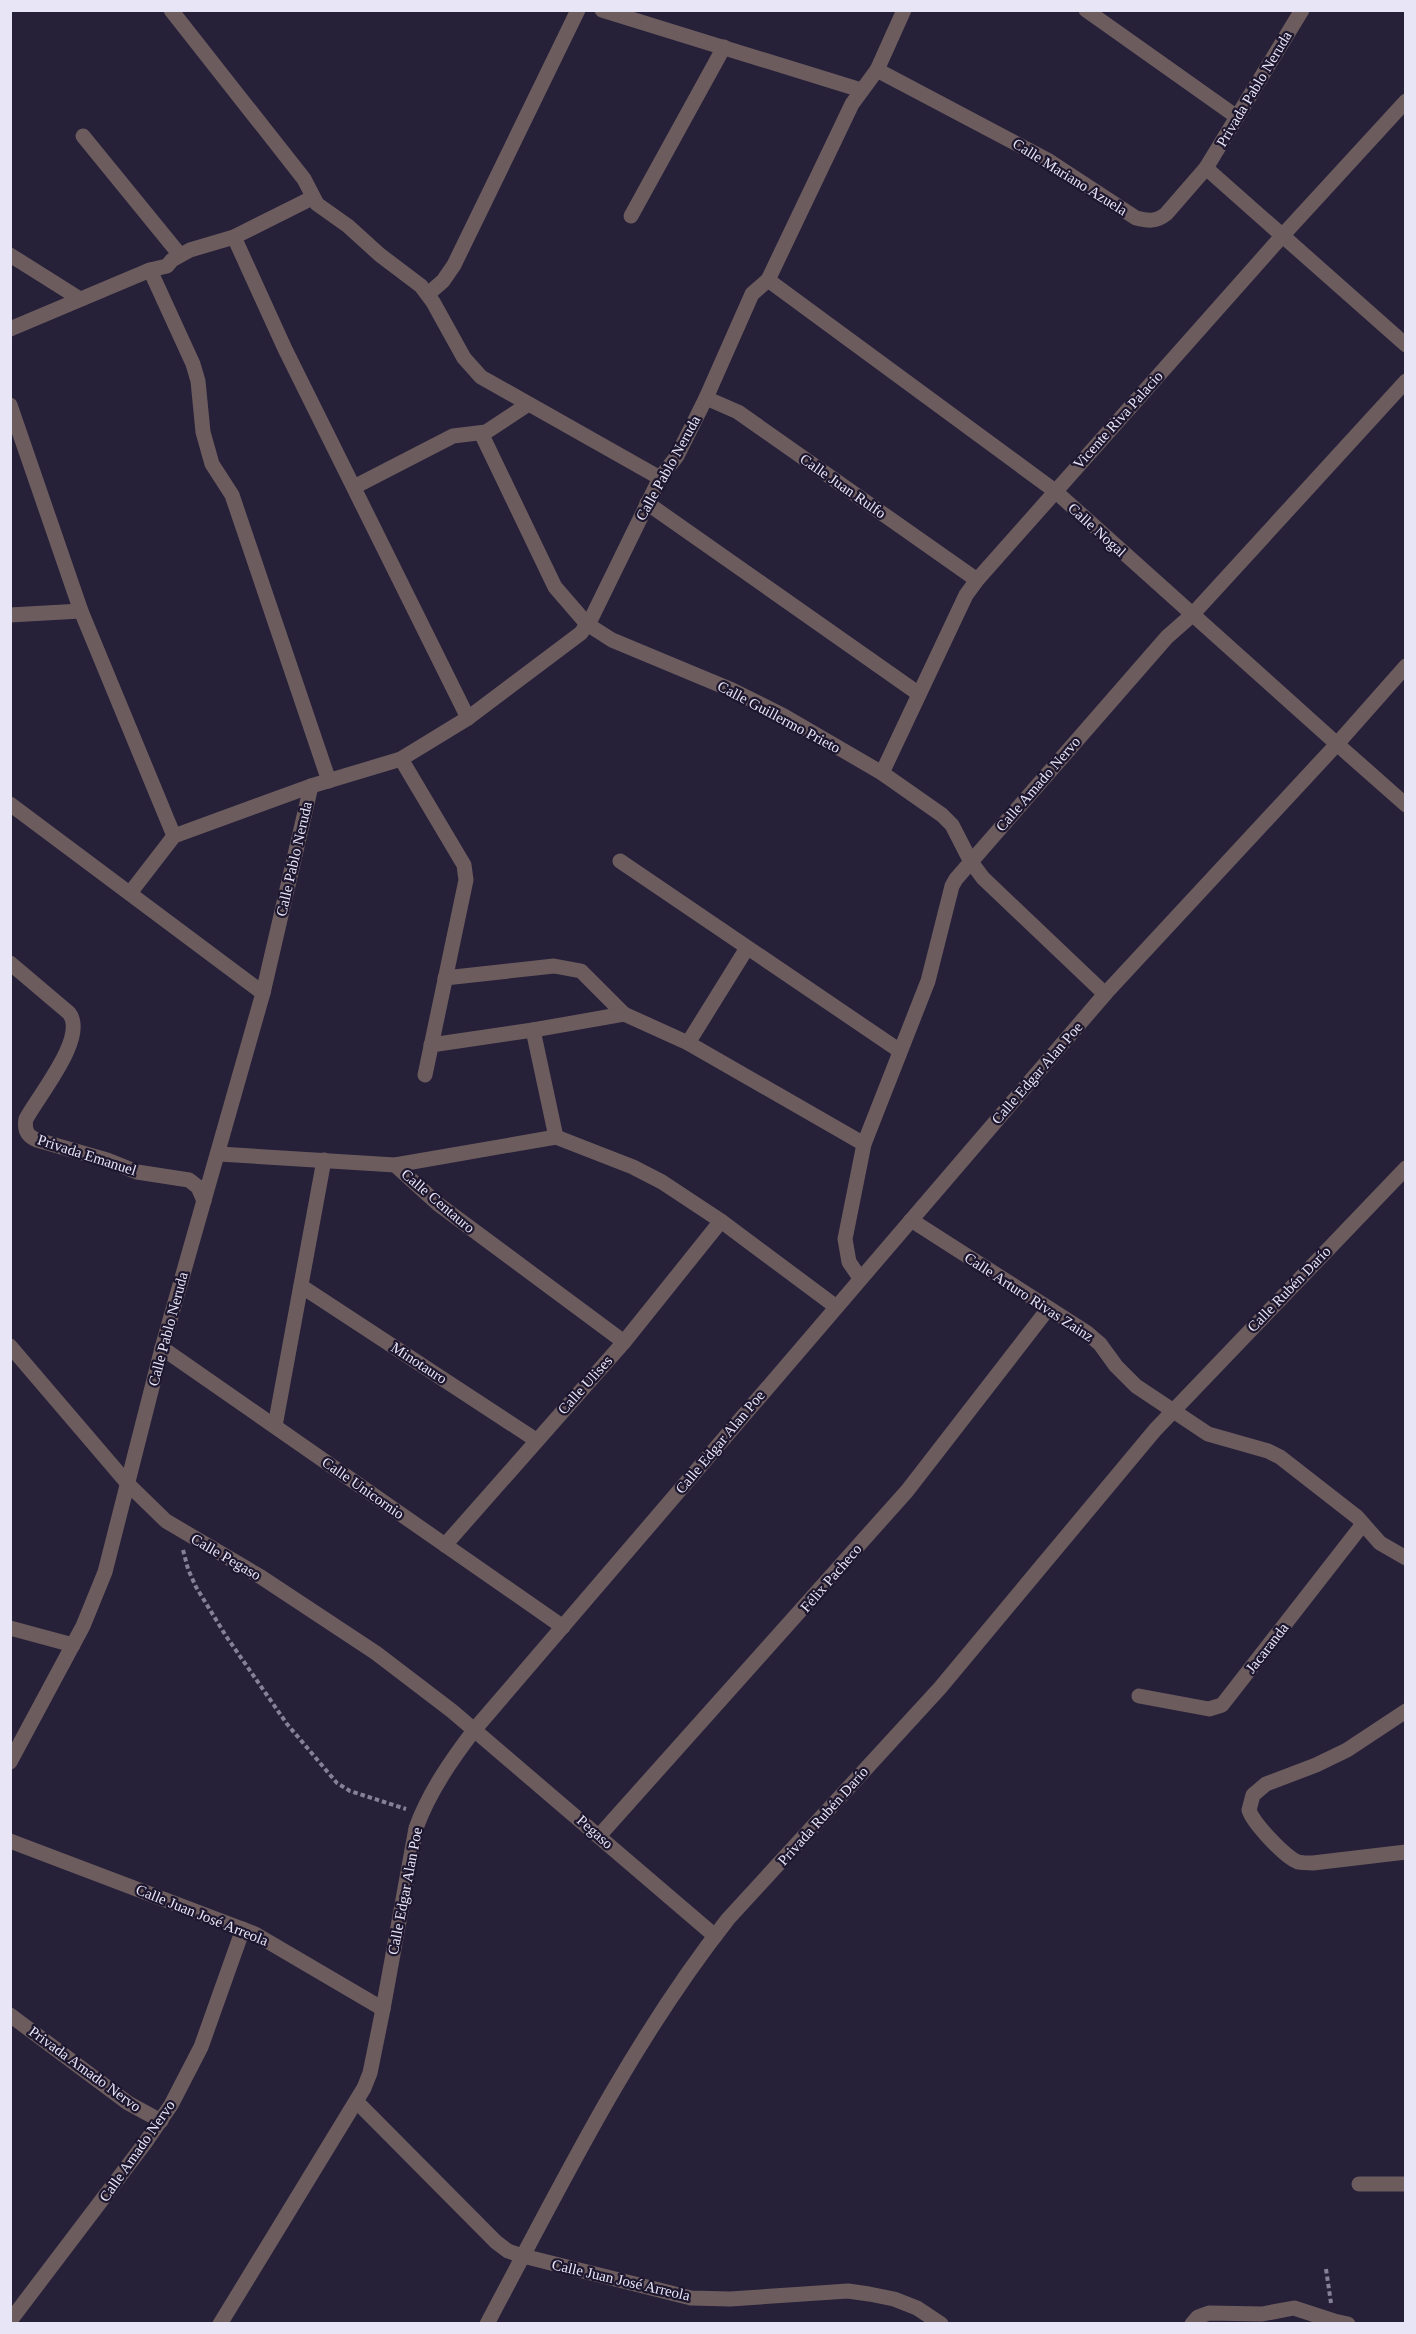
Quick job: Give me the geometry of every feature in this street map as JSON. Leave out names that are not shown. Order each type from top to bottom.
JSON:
[{"type":"street","points":[[171,10],[304,179],[312,198],[322,209],[348,226],[380,255],[411,276],[428,294],[472,368],[490,384],[660,478]]},
{"type":"street","points":[[428,294],[443,281],[454,265],[578,10]]},
{"type":"street","points":[[602,10],[861,90]]},
{"type":"street","name":"Calle Pablo Neruda","points":[[10,1762],[84,1626],[105,1572],[162,1348],[263,993],[311,786],[400,759],[468,718],[581,633],[660,478],[677,456],[706,398],[752,294],[768,280],[852,104],[877,70],[904,10]]},
{"type":"street","points":[[1086,10],[1237,117]]},
{"type":"street","name":"Privada Pablo Neruda","points":[[1206,168],[1302,10]]},
{"type":"street","points":[[631,216],[724,47]]},
{"type":"street","name":"Calle Mariano Azuela","points":[[877,70],[1049,161],[1136,218],[1151,221],[1160,219],[1206,168]]},
{"type":"street","name":"Vicente Riva Palacio","points":[[882,773],[966,595],[977,580],[1283,235],[1406,101]]},
{"type":"street","points":[[83,136],[180,255]]},
{"type":"street","points":[[1206,168],[1406,345]]},
{"type":"street","points":[[10,328],[150,270],[166,266],[180,255],[234,237],[312,198]]},
{"type":"street","points":[[234,237],[285,349],[468,718]]},
{"type":"street","points":[[10,255],[80,299]]},
{"type":"street","points":[[150,270],[193,364],[198,381],[203,432],[212,464],[232,495],[328,781]]},
{"type":"street","name":"Calle Nogal","points":[[768,280],[1055,491],[1406,805]]},
{"type":"street","name":"Calle Amado Nervo","points":[[860,1278],[849,1262],[845,1239],[864,1144],[928,981],[952,886],[959,874],[1167,637],[1192,615],[1406,381]]},
{"type":"street","name":"Calle Juan Rulfo","points":[[706,398],[738,412],[977,580]]},
{"type":"street","points":[[10,405],[81,610],[174,836]]},
{"type":"street","points":[[354,487],[453,436],[481,433],[490,429],[527,405]]},
{"type":"street","name":"Calle Guillermo Prieto","points":[[481,433],[555,587],[587,624],[612,640],[732,690],[784,716],[882,773],[942,815],[958,834],[971,862],[983,878],[1105,994]]},
{"type":"street","points":[[647,503],[919,693]]},
{"type":"street","points":[[10,615],[81,610]]},
{"type":"street","name":"Calle Edgar Alan Poe","points":[[220,2324],[357,2102],[370,2073],[412,1845],[421,1814],[444,1774],[475,1729],[835,1306],[1105,994],[1337,744],[1406,666]]},
{"type":"street","points":[[400,759],[464,865],[466,880],[425,1075]]},
{"type":"street","points":[[130,893],[174,836],[311,786]]},
{"type":"street","points":[[10,804],[263,993]]},
{"type":"street","points":[[620,861],[900,1051]]},
{"type":"street","points":[[688,1043],[747,948]]},
{"type":"street","name":"Privada Emanuel","points":[[10,963],[69,1013],[75,1024],[64,1057],[26,1119],[25,1130],[28,1135],[37,1140],[107,1160],[137,1172],[189,1179],[198,1187],[204,1201]]},
{"type":"street","points":[[445,978],[554,966],[580,971],[624,1014],[688,1043],[864,1144]]},
{"type":"street","points":[[431,1045],[624,1014]]},
{"type":"street","points":[[533,1030],[556,1137]]},
{"type":"street","points":[[395,1165],[556,1137],[633,1167],[662,1182],[721,1221],[835,1306]]},
{"type":"street","name":"Calle Centauro","points":[[219,1154],[395,1165],[438,1204],[624,1342]]},
{"type":"street","points":[[275,1426],[324,1160]]},
{"type":"street","name":"Calle Rubén Darío","points":[[1173,1411],[1406,1168]]},
{"type":"street","name":"Calle Arturo Rivas Zainz","points":[[911,1220],[1095,1338],[1116,1366],[1136,1386],[1173,1411],[1212,1436],[1274,1453],[1351,1512],[1380,1543],[1406,1558]]},
{"type":"street","name":"Calle Ulises","points":[[445,1545],[624,1342],[721,1221]]},
{"type":"street","name":"Minotauro","points":[[301,1286],[536,1440]]},
{"type":"street","name":"Félix Pacheco","points":[[599,1836],[907,1491],[1048,1308]]},
{"type":"street","name":"Calle Pegaso","points":[[10,1347],[147,1504],[183,1532],[261,1577],[376,1653],[475,1729]]},
{"type":"street","name":"Calle Unicornio","points":[[162,1348],[563,1627]]},
{"type":"street","name":"Privada Rubén Darío","points":[[523,2256],[642,2041],[698,1957],[939,1688],[1173,1411]]},
{"type":"street","name":"Jacaranda","points":[[1139,1696],[1209,1709],[1222,1705],[1363,1524]]},
{"type":"street","points":[[10,1628],[73,1645]]},
{"type":"street","points":[[1406,1711],[1347,1750],[1316,1766],[1266,1784],[1253,1796],[1249,1810],[1257,1824],[1287,1854],[1299,1862],[1313,1863],[1406,1852]]},
{"type":"street","name":"Pegaso","points":[[475,1729],[715,1936]]},
{"type":"street","name":"Calle Juan José Arreola","points":[[10,1841],[243,1929],[268,1941],[383,2009]]},
{"type":"street","name":"Calle Amado Nervo","points":[[10,2320],[161,2121],[201,2047],[243,1929]]},
{"type":"street","name":"Privada Amado Nervo","points":[[10,2015],[128,2103],[161,2121]]},
{"type":"street","name":"Calle Juan José Arreola","points":[[357,2102],[496,2242],[508,2251],[691,2298],[730,2299],[848,2291],[869,2294],[917,2307],[941,2324]]},
{"type":"street","points":[[1359,2184],[1406,2184]]},
{"type":"street","points":[[487,2324],[523,2256]]},
{"type":"street","points":[[1193,2322],[1198,2317],[1209,2313],[1262,2314],[1294,2308],[1338,2323]]},
{"type":"path","points":[[183,1532],[184,1557],[196,1587],[226,1636],[287,1724],[342,1788],[421,1814]]},
{"type":"path","points":[[1326,2269],[1338,2323]]}]
